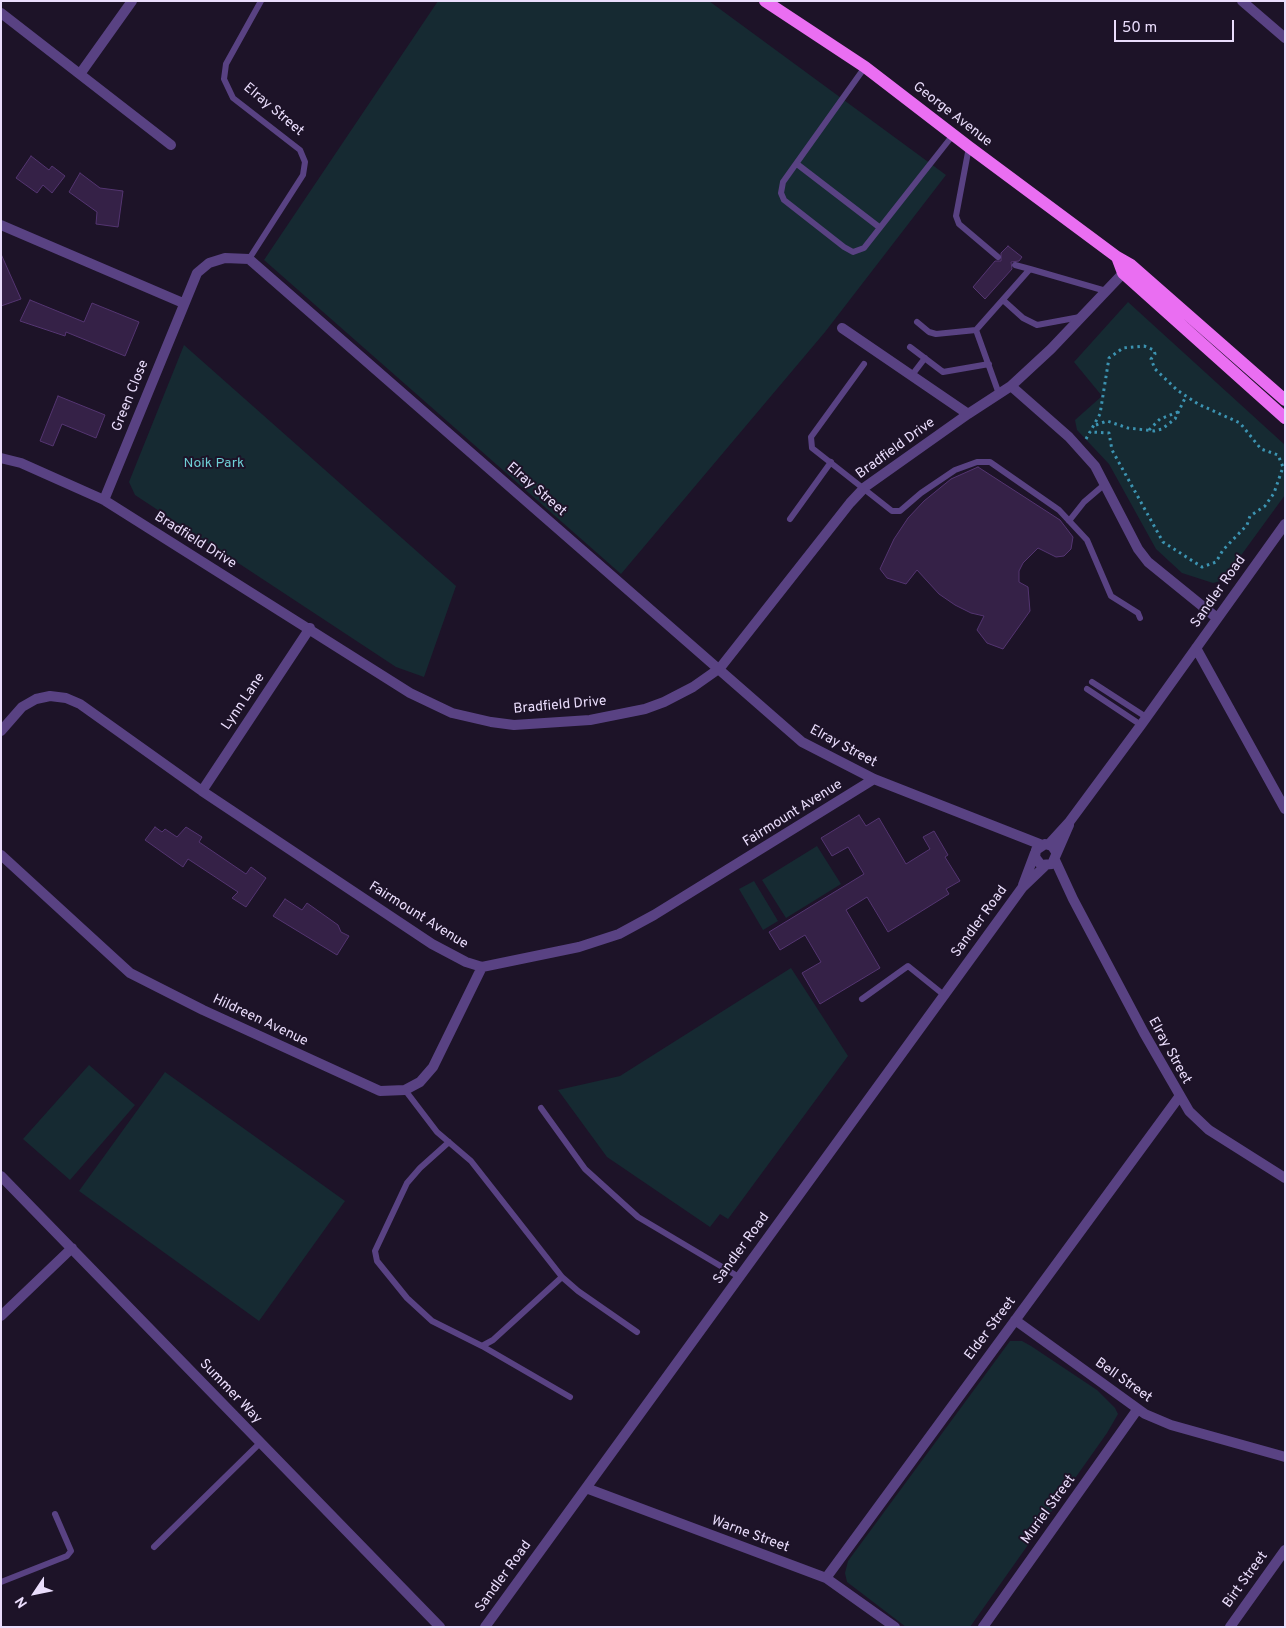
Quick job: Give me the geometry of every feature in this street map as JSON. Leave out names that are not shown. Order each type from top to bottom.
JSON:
[{"type":"main road","name":"George Avenue","points":[[765,1],[865,67],[969,148],[1116,257],[1285,418]]},
{"type":"main road","name":"George Avenue","points":[[1127,269],[1285,400]]},
{"type":"street","points":[[80,74],[132,1]]},
{"type":"street","points":[[1242,1],[1285,38]]},
{"type":"street","points":[[1,13],[171,145]]},
{"type":"street","points":[[1,225],[183,303]]},
{"type":"street","name":"Green Close","points":[[104,500],[183,303],[197,273],[209,263],[226,258],[249,259]]},
{"type":"street","name":"Elray Street","points":[[249,259],[720,668],[802,742],[831,759],[874,779],[1014,834],[1046,854],[1073,899],[1179,1097],[1189,1111],[1210,1130],[1285,1178]]},
{"type":"street","name":"Bradfield Drive","points":[[1,458],[21,464],[104,500],[418,697],[452,713],[514,725],[590,720],[645,709],[677,697],[720,668],[850,503],[865,488],[968,414],[1011,386],[1052,349],[1127,269]]},
{"type":"street","points":[[842,328],[968,414]]},
{"type":"street","points":[[1011,386],[1080,448],[1095,466],[1138,549],[1148,562],[1217,618]]},
{"type":"street","name":"Sandler Road","points":[[485,1627],[1285,524]]},
{"type":"street","name":"Lynn Lane","points":[[202,791],[310,628]]},
{"type":"street","points":[[1196,648],[1285,809]]},
{"type":"street","name":"Fairmount Avenue","points":[[1,732],[22,707],[36,699],[50,696],[66,698],[80,704],[202,791],[432,944],[466,962],[482,967],[579,947],[619,934],[654,915],[874,779]]},
{"type":"street","name":"Sandler Road","points":[[1022,888],[1046,854]]},
{"type":"street","name":"Hildreen Avenue","points":[[1,855],[120,964],[138,978],[380,1091],[405,1090]]},
{"type":"street","points":[[405,1090],[420,1082],[432,1067],[482,967]]},
{"type":"street","name":"Elder Street","points":[[826,1578],[1179,1097]]},
{"type":"street","name":"Summer Way","points":[[1,1176],[440,1627]]},
{"type":"street","points":[[1,1316],[72,1248]]},
{"type":"street","name":"Bell Street","points":[[1015,1320],[1138,1410],[1171,1425],[1285,1457]]},
{"type":"street","name":"Muriel Street","points":[[983,1627],[1138,1410]]},
{"type":"street","name":"Warne Street","points":[[586,1488],[826,1578],[895,1627]]},
{"type":"street","name":"Birt Street","points":[[1230,1627],[1285,1550]]},
{"type":"lane","name":"Elray Street","points":[[249,259],[303,175],[305,162],[300,150],[233,98],[224,79],[226,64],[261,1]]},
{"type":"lane","points":[[865,67],[784,182],[781,193],[784,200],[844,247],[853,252],[859,251],[953,135]]},
{"type":"lane","points":[[969,148],[956,216],[959,224],[998,257]]},
{"type":"lane","points":[[797,164],[879,228]]},
{"type":"lane","points":[[1015,265],[1106,291]]},
{"type":"lane","points":[[917,322],[929,332],[936,334],[976,330],[1030,269]]},
{"type":"lane","points":[[1003,300],[1023,318],[1037,325],[1081,317]]},
{"type":"lane","points":[[976,330],[999,394]]},
{"type":"lane","points":[[910,347],[943,372],[989,364]]},
{"type":"lane","points":[[912,375],[925,358]]},
{"type":"lane","points":[[864,364],[811,437],[812,448],[865,488],[885,508],[900,511],[921,493],[955,470],[977,462],[990,462],[1059,510],[1087,540],[1111,596],[1138,613],[1140,618]]},
{"type":"lane","points":[[790,519],[832,462]]},
{"type":"lane","points":[[1069,521],[1084,502],[1105,484]]},
{"type":"lane","points":[[1092,682],[1143,721]]},
{"type":"lane","points":[[1087,689],[1143,721]]},
{"type":"lane","points":[[862,999],[908,966],[944,995]]},
{"type":"lane","points":[[405,1090],[429,1124],[465,1154],[562,1277],[637,1332]]},
{"type":"lane","points":[[541,1108],[585,1169],[632,1211],[650,1226],[739,1277]]},
{"type":"lane","points":[[449,1142],[420,1168],[407,1183],[374,1254],[381,1266],[423,1314],[445,1329],[482,1346],[570,1397]]},
{"type":"lane","points":[[482,1346],[493,1340],[562,1277]]},
{"type":"lane","points":[[154,1547],[260,1443]]},
{"type":"lane","points":[[1,1582],[67,1556],[71,1550],[55,1514]]},
{"type":"path","points":[[1080,448],[1090,432],[1094,426],[1102,406],[1109,358],[1123,348],[1134,346],[1150,347],[1155,354],[1151,359],[1155,369],[1198,404],[1240,423],[1261,449],[1278,455],[1283,467],[1274,493],[1265,506],[1253,513],[1247,525],[1223,550],[1216,562],[1202,567],[1163,542],[1112,450],[1109,433],[1090,432]]},
{"type":"path","points":[[1094,426],[1107,420],[1128,428],[1162,429],[1169,425],[1186,396]]},
{"type":"path","points":[[1149,430],[1160,419],[1178,412]]},
{"type":"green space","points":[[438,1],[709,1],[946,175],[825,332],[621,574],[264,260]]},
{"type":"green space","points":[[1128,302],[1285,445],[1285,495],[1226,576],[1220,581],[1213,583],[1182,573],[1156,549],[1109,464],[1077,430],[1075,420],[1102,396],[1074,362]]},
{"type":"green space","name":"Noik Park","points":[[184,345],[456,586],[424,677],[396,667],[135,495],[129,482]]},
{"type":"green space","points":[[817,846],[841,884],[786,918],[762,880]]},
{"type":"green space","points":[[754,881],[778,921],[763,930],[739,889]]},
{"type":"green space","points":[[791,968],[848,1056],[728,1219],[720,1214],[710,1227],[607,1157],[558,1090],[620,1076]]},
{"type":"green space","points":[[89,1065],[135,1105],[70,1180],[23,1139]]},
{"type":"green space","points":[[165,1072],[345,1201],[259,1321],[79,1191]]},
{"type":"green space","points":[[1010,1341],[1022,1341],[1031,1346],[1097,1390],[1115,1408],[1118,1414],[1107,1433],[970,1627],[906,1627],[847,1582],[845,1573],[848,1561]]},
{"type":"building","points":[[31,156],[49,170],[52,166],[65,176],[52,193],[43,185],[37,193],[16,178]]},
{"type":"building","points":[[80,173],[100,188],[123,191],[118,227],[96,224],[97,212],[69,192]]},
{"type":"building","points":[[1008,246],[1022,257],[1019,261],[1011,262],[1012,269],[985,299],[973,287],[995,261],[1001,261],[1001,253]]},
{"type":"building","points":[[1,254],[21,299],[1,306]]},
{"type":"building","points":[[30,300],[84,322],[92,303],[139,322],[125,356],[66,332],[65,336],[20,321]]},
{"type":"building","points":[[58,396],[105,415],[96,438],[62,424],[53,446],[40,441]]},
{"type":"building","points":[[978,467],[1060,520],[1073,537],[1071,549],[1064,556],[1056,557],[1038,548],[1023,563],[1019,571],[1019,582],[1028,587],[1030,611],[1003,649],[987,643],[977,630],[984,616],[971,613],[955,605],[939,594],[917,570],[906,584],[887,578],[880,569],[894,539],[908,518],[924,501],[951,479]]},
{"type":"building","points":[[859,815],[866,826],[879,818],[906,864],[930,849],[923,837],[934,831],[948,855],[945,857],[960,881],[946,889],[949,894],[888,932],[867,897],[846,910],[880,968],[820,1004],[802,973],[821,962],[805,935],[780,950],[769,932],[864,874],[848,847],[832,856],[821,838]]},
{"type":"building","points":[[155,827],[162,832],[165,829],[177,837],[186,827],[202,837],[199,842],[246,874],[251,867],[266,878],[246,907],[232,898],[238,892],[188,859],[183,867],[145,840]]},
{"type":"building","points":[[285,899],[302,910],[307,903],[338,925],[341,932],[349,936],[337,955],[273,916]]}]
